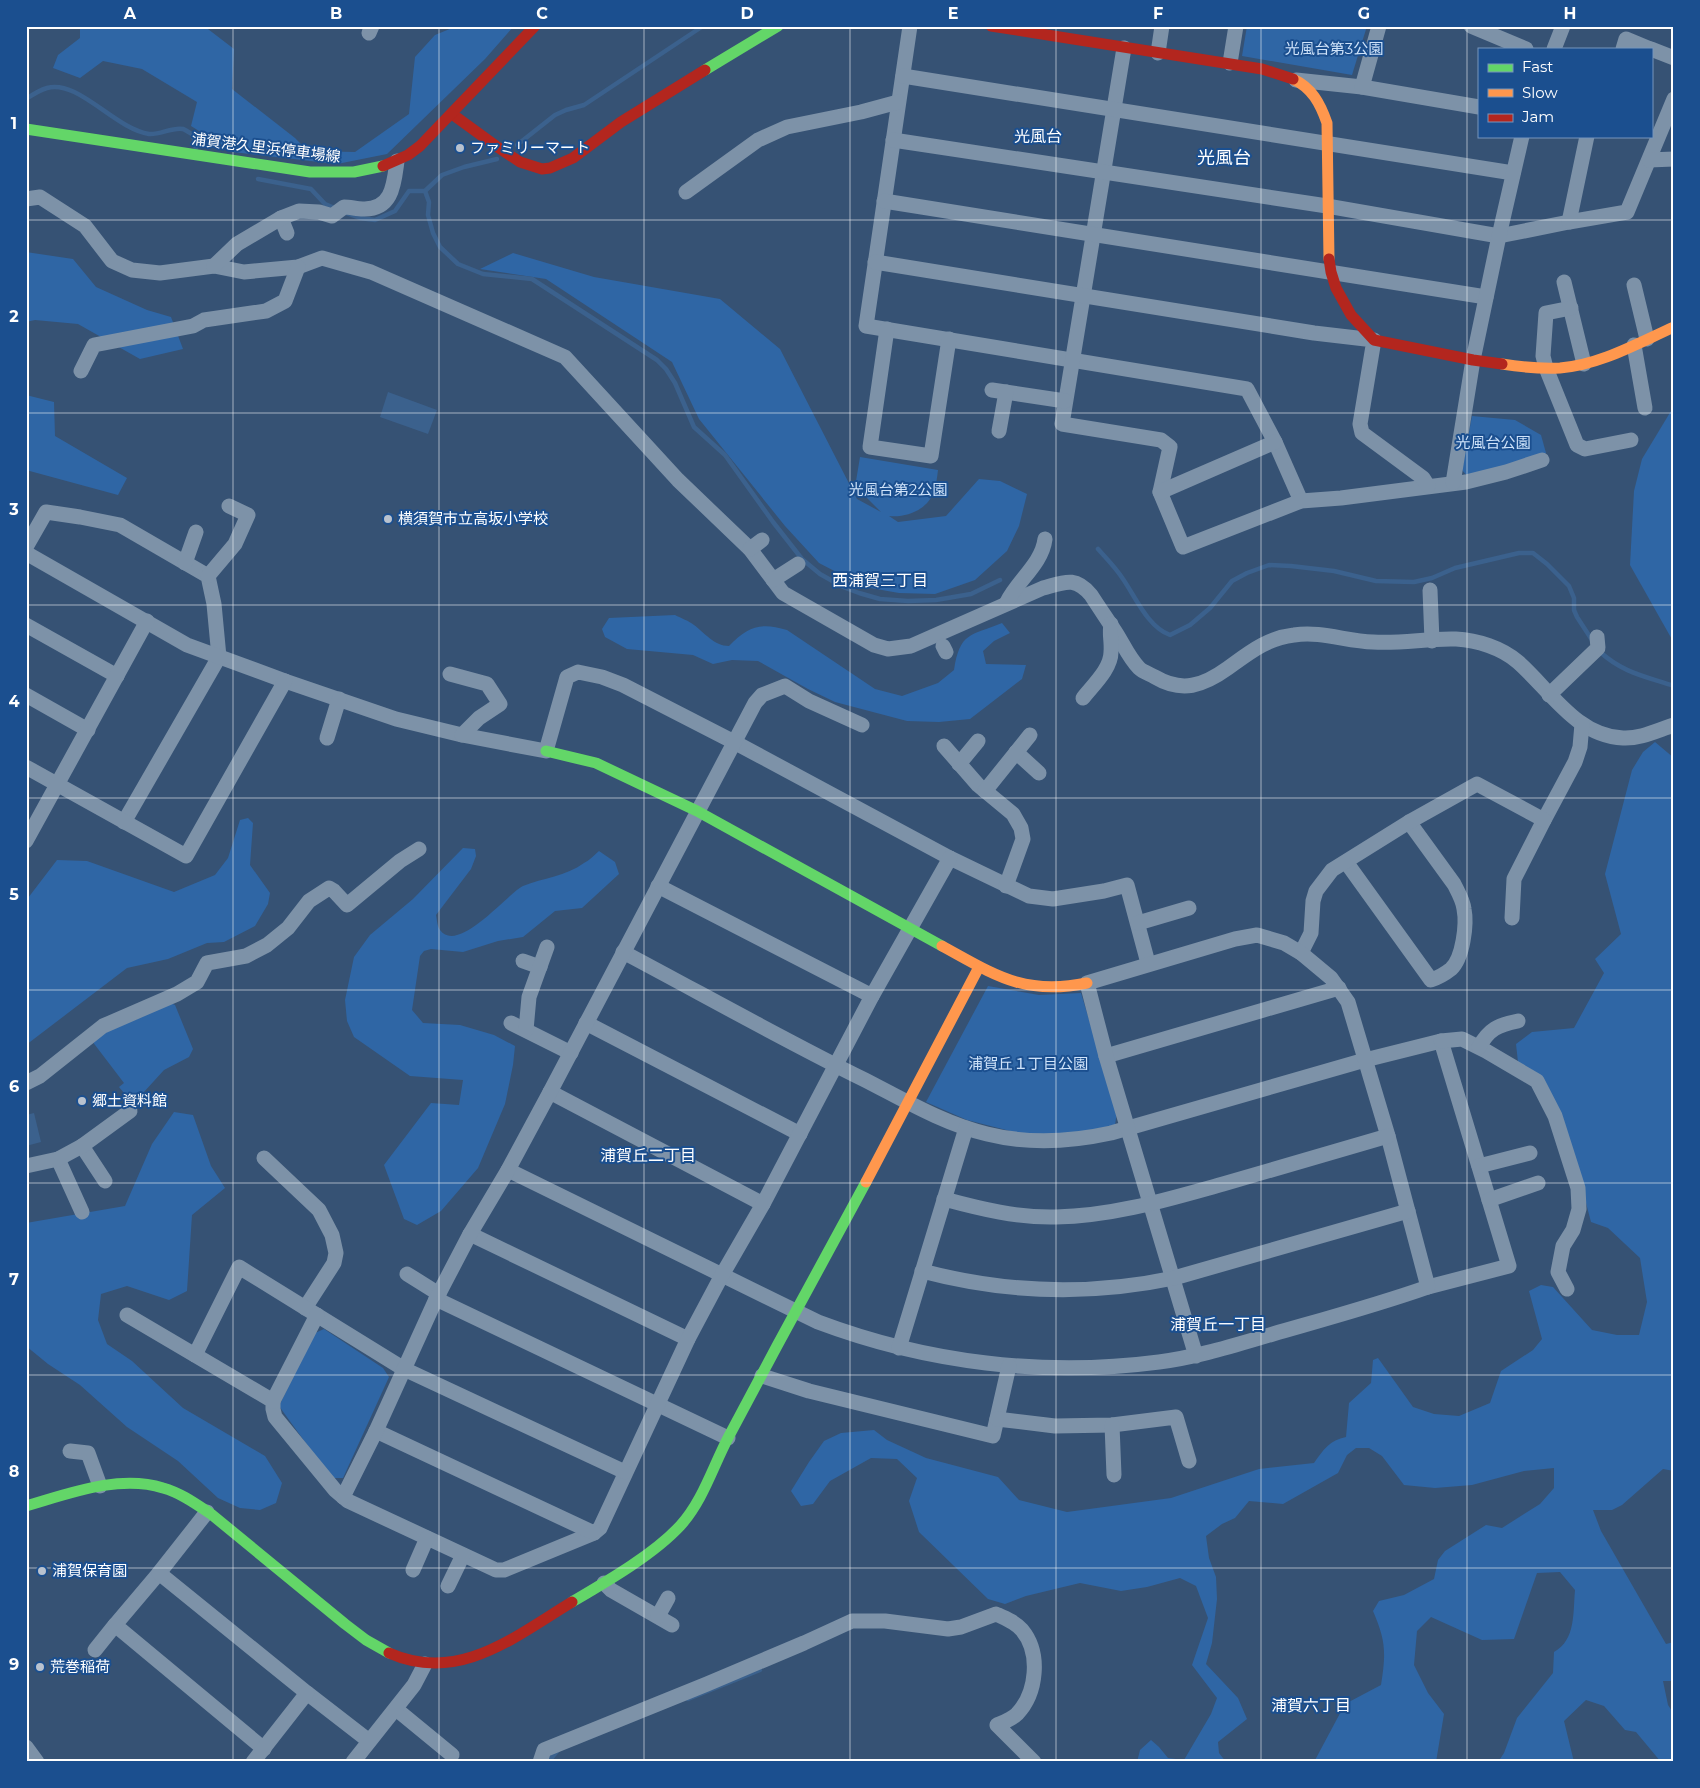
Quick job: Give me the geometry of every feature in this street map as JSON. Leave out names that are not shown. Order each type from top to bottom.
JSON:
[{"type":"street","name":"浦賀港久里浜停車場線","points":[[26,129],[328,174],[347,174],[370,170],[397,161],[420,146],[535,26]]},
{"type":"street","points":[[452,114],[520,163],[535,168],[550,169],[567,163],[637,110],[778,26]]},
{"type":"street","points":[[910,26],[866,326],[1247,389],[1275,442],[1301,501]]},
{"type":"street","points":[[992,26],[1230,63],[1283,74],[1296,80],[1314,94],[1323,107],[1327,123],[1328,249],[1331,272],[1336,288],[1351,314],[1374,340]]},
{"type":"street","points":[[1158,53],[1162,26]]},
{"type":"street","points":[[1230,63],[1236,26]]},
{"type":"street","points":[[1362,87],[1379,26]]},
{"type":"street","points":[[1470,26],[1524,48]]},
{"type":"street","points":[[1554,48],[1563,26]]},
{"type":"street","points":[[1623,48],[1626,40],[1648,48]]},
{"type":"street","points":[[1124,48],[1062,424],[1161,440],[1170,447],[1160,492],[1183,547],[1301,501],[1341,498],[1466,482],[1542,460]]},
{"type":"street","points":[[1652,49],[1674,58]]},
{"type":"street","points":[[903,76],[1513,173]]},
{"type":"street","points":[[1296,80],[1362,87],[1478,107]]},
{"type":"street","points":[[893,140],[1327,206],[1499,236],[1627,212],[1674,99]]},
{"type":"street","points":[[686,192],[758,140],[787,127],[861,112],[898,102]]},
{"type":"street","points":[[1453,483],[1473,360],[1522,138]]},
{"type":"street","points":[[1570,222],[1588,138]]},
{"type":"street","points":[[1649,160],[1674,159]]},
{"type":"street","points":[[214,266],[237,244],[281,218],[299,211],[319,212],[332,216],[337,210],[344,207],[363,210],[371,209],[386,201],[392,192],[397,161]]},
{"type":"street","points":[[26,199],[40,196],[62,210],[85,226],[112,261],[132,270],[160,273],[214,266],[244,272],[298,267],[322,258],[371,272],[565,357],[678,480],[750,549],[783,593],[874,645],[888,649],[911,646],[972,620],[1007,602],[1043,588],[1061,583],[1075,582],[1083,586],[1111,624],[1139,669],[1160,680],[1180,687],[1196,685],[1208,680],[1220,674],[1260,646],[1275,639],[1294,634],[1314,634],[1371,642],[1456,639],[1477,642],[1496,649],[1518,662],[1549,695],[1582,724],[1604,734],[1624,738],[1638,736],[1674,725]]},
{"type":"street","points":[[884,201],[1486,297]]},
{"type":"street","points":[[281,218],[287,233]]},
{"type":"street","points":[[875,262],[1314,333],[1374,340],[1473,360],[1546,368],[1574,366],[1609,356],[1674,327]]},
{"type":"street","points":[[81,371],[94,345],[193,326],[204,320],[266,311],[285,301],[298,267]]},
{"type":"street","points":[[1564,282],[1584,364]]},
{"type":"street","points":[[1634,285],[1645,408]]},
{"type":"street","points":[[1571,308],[1546,313],[1543,356],[1546,368],[1577,444],[1585,449],[1631,440]]},
{"type":"street","points":[[887,329],[870,448],[931,456],[949,339]]},
{"type":"street","points":[[1374,340],[1360,424],[1362,433],[1423,478],[1428,486]]},
{"type":"street","points":[[999,431],[999,391],[1065,401]]},
{"type":"street","points":[[1160,492],[1275,442]]},
{"type":"street","points":[[208,576],[235,544],[248,514],[229,506]]},
{"type":"street","points":[[26,547],[46,512],[120,525],[208,576],[214,604],[219,656],[124,822]]},
{"type":"street","points":[[185,563],[196,532]]},
{"type":"street","points":[[1007,602],[1031,569],[1045,539]]},
{"type":"street","points":[[750,549],[762,540]]},
{"type":"street","points":[[26,553],[188,645],[285,681],[396,719],[596,763],[697,811],[979,967],[1015,983],[1034,988],[1054,989],[1087,983],[1148,963],[1247,936],[1257,935],[1284,943],[1301,953],[1331,978],[1348,1002],[1388,1136],[1428,1288]]},
{"type":"street","points":[[773,580],[798,564]]},
{"type":"street","points":[[1430,590],[1432,640]]},
{"type":"street","points":[[26,840],[147,621]]},
{"type":"street","points":[[1083,698],[1110,660],[1112,650],[1109,634],[1111,624]]},
{"type":"street","points":[[26,625],[116,676]]},
{"type":"street","points":[[1549,695],[1598,648],[1597,637]]},
{"type":"street","points":[[546,751],[566,677],[578,672],[602,676],[734,742],[950,858],[1028,896],[1053,899],[1104,892],[1127,885],[1148,963]]},
{"type":"street","points":[[450,674],[487,684],[500,704],[479,718],[462,735]]},
{"type":"street","points":[[26,767],[186,856],[285,681]]},
{"type":"street","points":[[343,1497],[470,1234],[508,1170],[550,1092],[755,703],[762,695],[785,686],[809,701],[862,725]]},
{"type":"street","points":[[26,695],[88,730]]},
{"type":"street","points":[[327,738],[339,700]]},
{"type":"street","points":[[1512,918],[1514,879],[1575,762],[1580,747],[1582,724]]},
{"type":"street","points":[[985,791],[1030,735]]},
{"type":"street","points":[[959,764],[978,741]]},
{"type":"street","points":[[944,746],[978,785],[1013,814],[1021,828],[1023,839],[1006,886]]},
{"type":"street","points":[[1016,752],[1039,772]]},
{"type":"street","points":[[1301,953],[1311,933],[1313,900],[1316,891],[1332,870],[1409,822],[1477,784],[1544,820]]},
{"type":"street","points":[[1346,862],[1431,980],[1451,969],[1458,960],[1463,938],[1464,909],[1460,894],[1409,822]]},
{"type":"street","points":[[26,1083],[40,1076],[103,1026],[155,1004],[197,982],[207,963],[246,956],[267,945],[288,928],[310,901],[329,888],[347,905],[400,861],[419,849]]},
{"type":"street","points":[[264,1158],[319,1210],[332,1234],[336,1254],[334,1263],[311,1311],[274,1401],[273,1409],[275,1417],[335,1490],[356,1506],[496,1570],[504,1570],[594,1533],[600,1528],[688,1339],[763,1204],[872,996],[950,858]]},
{"type":"street","points":[[658,886],[872,996]]},
{"type":"street","points":[[1138,923],[1189,908]]},
{"type":"street","points":[[526,1030],[529,997],[547,947]]},
{"type":"street","points":[[623,952],[835,1066],[909,1102],[966,1128],[988,1135],[1012,1138],[1055,1141],[1084,1139],[1365,1060],[1442,1041],[1462,1039],[1537,1081],[1555,1116],[1578,1188],[1579,1209],[1573,1230],[1562,1246],[1558,1272],[1567,1289]]},
{"type":"street","points":[[524,961],[540,967]]},
{"type":"street","points":[[26,1506],[100,1486],[137,1484],[152,1485],[169,1490],[207,1512],[333,1615],[372,1643],[400,1658],[425,1664],[458,1662],[476,1658],[489,1652],[604,1583],[667,1540],[682,1524],[695,1505],[728,1438],[909,1102],[979,967]]},
{"type":"street","points":[[1087,983],[1106,1056],[1196,1356]]},
{"type":"street","points":[[1106,1056],[1339,988]]},
{"type":"street","points":[[1478,1047],[1490,1031],[1501,1024],[1518,1021]]},
{"type":"street","points":[[511,1022],[571,1052]]},
{"type":"street","points":[[586,1023],[800,1134]]},
{"type":"street","points":[[508,1170],[818,1322],[850,1334],[898,1348],[951,1359],[1009,1366],[1100,1368],[1160,1362],[1196,1356],[1509,1266],[1442,1041]]},
{"type":"street","points":[[550,1092],[763,1204]]},
{"type":"street","points":[[26,1166],[58,1159],[82,1146],[130,1111]]},
{"type":"street","points":[[898,1348],[966,1128]]},
{"type":"street","points":[[944,1199],[982,1210],[1011,1214],[1056,1218],[1099,1214],[1151,1204],[1388,1136]]},
{"type":"street","points":[[82,1146],[105,1181]]},
{"type":"street","points":[[1479,1166],[1530,1153]]},
{"type":"street","points":[[58,1159],[82,1212]]},
{"type":"street","points":[[1489,1200],[1538,1183]]},
{"type":"street","points":[[922,1270],[954,1279],[1037,1290],[1078,1290],[1137,1286],[1174,1278],[1408,1211]]},
{"type":"street","points":[[470,1234],[688,1339]]},
{"type":"street","points":[[195,1355],[239,1267],[404,1370],[625,1472]]},
{"type":"street","points":[[407,1274],[438,1297],[728,1438]]},
{"type":"street","points":[[127,1315],[274,1401]]},
{"type":"street","points":[[762,1376],[809,1391],[993,1436],[1009,1366]]},
{"type":"street","points":[[996,1419],[1055,1426],[1112,1425],[1176,1417],[1189,1461]]},
{"type":"street","points":[[1112,1425],[1114,1475]]},
{"type":"street","points":[[376,1431],[594,1533]]},
{"type":"street","points":[[70,1451],[88,1453],[100,1486]]},
{"type":"street","points":[[95,1650],[207,1512]]},
{"type":"street","points":[[413,1570],[427,1538]]},
{"type":"street","points":[[448,1586],[463,1555]]},
{"type":"street","points":[[159,1573],[369,1741]]},
{"type":"street","points":[[604,1583],[611,1590],[672,1625]]},
{"type":"street","points":[[658,1616],[668,1598]]},
{"type":"street","points":[[540,1762],[544,1750],[804,1643],[852,1621],[885,1620],[948,1629],[961,1627],[996,1614],[1014,1622],[1027,1637],[1034,1655],[1034,1669],[1029,1692],[1023,1705],[1016,1714],[997,1725],[1034,1762]]},
{"type":"street","points":[[115,1625],[264,1749]]},
{"type":"street","points":[[352,1762],[414,1685],[425,1664]]},
{"type":"street","points":[[253,1762],[307,1693]]},
{"type":"street","points":[[396,1709],[452,1755]]},
{"type":"street","points":[[26,1747],[37,1762]]},
{"type":"green space","points":[[80,26],[204,26],[234,49],[232,89],[295,138],[308,151],[355,152],[409,114],[415,57],[435,35],[457,26],[514,26],[485,59],[387,154],[337,164],[233,152],[191,126],[197,102],[142,69],[103,61],[80,78],[53,68],[58,55],[80,38]]},
{"type":"green space","name":"光風台第3公園","points":[[1247,26],[1367,26],[1352,75],[1242,56]]},
{"type":"green space","points":[[26,252],[73,259],[96,287],[147,310],[171,317],[183,349],[140,359],[78,324],[35,320],[26,322]]},
{"type":"green space","name":"光風台第2公園","points":[[513,253],[594,277],[720,299],[780,349],[857,499],[881,512],[858,489],[856,481],[860,457],[938,470],[935,488],[930,500],[915,512],[902,516],[889,516],[898,522],[946,516],[979,479],[1000,481],[1027,494],[1019,526],[1007,551],[975,580],[935,594],[899,593],[865,587],[819,563],[785,526],[699,419],[672,362],[546,279],[480,269]]},
{"type":"green space","points":[[26,395],[54,402],[55,436],[127,478],[118,495],[26,470]]},
{"type":"green space","points":[[1674,406],[1674,643],[1630,565],[1634,491],[1642,459]]},
{"type":"green space","name":"光風台公園","points":[[1472,416],[1515,420],[1541,435],[1546,453],[1468,477],[1462,470]]},
{"type":"green space","points":[[675,615],[692,624],[719,644],[729,646],[742,634],[762,626],[787,630],[875,689],[902,696],[938,683],[954,670],[960,648],[968,637],[1002,623],[1010,633],[994,641],[983,651],[986,664],[1026,665],[1022,679],[970,719],[939,722],[907,721],[835,702],[758,661],[732,660],[713,664],[693,655],[627,649],[605,637],[602,629],[609,618]]},
{"type":"green space","points":[[1655,742],[1674,758],[1674,1471],[1663,1469],[1622,1505],[1612,1510],[1593,1510],[1601,1531],[1666,1644],[1674,1642],[1674,1681],[1663,1681],[1668,1705],[1674,1714],[1674,1762],[1661,1762],[1636,1732],[1625,1730],[1604,1706],[1586,1700],[1564,1721],[1574,1762],[1498,1762],[1504,1753],[1517,1718],[1553,1673],[1554,1652],[1561,1647],[1570,1633],[1575,1590],[1560,1572],[1537,1573],[1514,1639],[1482,1640],[1431,1617],[1417,1631],[1414,1665],[1428,1693],[1444,1714],[1436,1762],[1314,1762],[1345,1704],[1381,1685],[1384,1647],[1373,1611],[1379,1601],[1404,1595],[1434,1579],[1438,1560],[1445,1551],[1486,1525],[1502,1528],[1540,1504],[1554,1488],[1554,1468],[1524,1471],[1472,1485],[1435,1488],[1404,1485],[1382,1456],[1369,1448],[1356,1448],[1347,1455],[1338,1473],[1283,1504],[1249,1501],[1235,1518],[1222,1524],[1206,1536],[1209,1558],[1216,1577],[1217,1599],[1212,1643],[1206,1664],[1238,1698],[1247,1719],[1218,1742],[1219,1753],[1226,1762],[1137,1762],[1140,1750],[1151,1740],[1168,1758],[1184,1760],[1211,1714],[1217,1698],[1192,1665],[1208,1618],[1196,1586],[1180,1578],[1147,1587],[1121,1591],[1080,1583],[1026,1596],[1005,1604],[988,1599],[919,1532],[909,1501],[917,1478],[897,1459],[871,1458],[830,1481],[813,1504],[801,1506],[791,1491],[824,1441],[841,1433],[874,1430],[887,1440],[926,1458],[998,1477],[1019,1500],[1067,1512],[1171,1498],[1259,1469],[1314,1463],[1331,1443],[1346,1437],[1349,1403],[1371,1383],[1373,1360],[1378,1358],[1413,1407],[1434,1414],[1459,1416],[1490,1403],[1501,1371],[1533,1350],[1542,1339],[1529,1291],[1541,1285],[1553,1287],[1592,1330],[1617,1335],[1639,1335],[1647,1302],[1640,1258],[1608,1228],[1591,1222],[1570,1142],[1518,1062],[1516,1044],[1532,1032],[1574,1028],[1604,973],[1595,959],[1621,934],[1605,874],[1632,770],[1643,752]]},
{"type":"green space","points":[[248,818],[253,823],[250,865],[270,893],[268,904],[255,926],[224,942],[207,943],[168,959],[127,968],[26,1045],[26,905],[28,898],[57,860],[87,861],[174,892],[215,875],[228,858],[240,820]]},
{"type":"green space","points":[[463,848],[475,849],[476,856],[471,869],[436,915],[440,930],[448,936],[458,935],[470,929],[523,886],[570,871],[599,851],[615,862],[619,874],[582,908],[555,911],[523,937],[498,941],[463,952],[431,949],[424,951],[420,956],[412,1010],[423,1023],[460,1025],[494,1035],[515,1046],[505,1104],[478,1168],[441,1211],[417,1225],[404,1219],[384,1165],[431,1103],[459,1105],[463,1080],[410,1076],[354,1037],[347,1021],[345,1000],[354,957],[370,935],[413,899]]},
{"type":"green space","name":"浦賀丘１丁目公園","points":[[988,986],[1039,995],[1081,993],[1117,1112],[1115,1125],[1071,1134],[1022,1134],[967,1120],[926,1102]]},
{"type":"green space","points":[[168,1002],[175,1005],[193,1049],[189,1057],[164,1070],[133,1104],[119,1087],[124,1083],[92,1041],[100,1034]]},
{"type":"green space","points":[[174,1112],[193,1115],[211,1166],[225,1188],[192,1215],[187,1291],[169,1300],[127,1286],[101,1294],[98,1320],[107,1344],[132,1361],[183,1408],[265,1456],[282,1483],[276,1503],[260,1510],[240,1508],[218,1498],[178,1461],[127,1427],[80,1385],[48,1364],[26,1346],[26,1223],[125,1206],[152,1144]]},
{"type":"green space","points":[[324,1329],[383,1368],[389,1377],[343,1478],[331,1478],[279,1406],[315,1333]]},
{"type":"shaded area","points":[[388,392],[437,410],[428,434],[380,417]]},
{"type":"shaded area","points":[[34,1113],[41,1142],[26,1146],[26,1115]]},
{"type":"waterway","points":[[517,145],[555,115],[584,105],[703,26]]},
{"type":"waterway","points":[[26,99],[47,88],[59,87],[84,97],[136,130],[153,134],[184,129],[193,135],[196,149]]},
{"type":"waterway","points":[[425,191],[442,175],[464,167],[497,159]]},
{"type":"waterway","points":[[258,179],[311,189],[325,204],[337,209]]},
{"type":"waterway","points":[[346,213],[360,218],[375,220],[395,211],[409,191],[425,191],[429,202],[428,215],[433,233],[440,247],[458,264],[483,274],[532,279],[657,360],[666,369],[675,383],[694,427],[725,455],[802,559],[820,574],[843,587],[880,599],[936,600],[971,594],[1000,580]]},
{"type":"waterway","points":[[1098,549],[1120,575],[1149,619],[1155,626],[1170,635],[1190,625],[1210,608],[1232,581],[1269,565],[1334,571],[1376,581],[1414,582],[1432,578],[1455,568],[1519,553],[1533,553],[1569,586],[1574,598],[1574,610],[1592,640]]},
{"type":"waterway","points":[[1599,651],[1625,669],[1674,686]]},
{"type":"waterway","points":[[688,1699],[760,1670]]},
{"type":"waterway","points":[[548,1762],[558,1750]]},
{"type":"traffic: fast","points":[[705,70],[778,26]]},
{"type":"traffic: fast","points":[[26,129],[310,172],[354,172],[383,166]]},
{"type":"traffic: fast","points":[[546,751],[596,763],[697,811],[942,946]]},
{"type":"traffic: fast","points":[[572,1602],[643,1558],[669,1537],[688,1516],[695,1506],[723,1447],[866,1182]]},
{"type":"traffic: fast","points":[[26,1506],[76,1491],[111,1484],[146,1484],[170,1490],[211,1514],[345,1624],[366,1640],[389,1653]]},
{"type":"traffic: slow","points":[[1293,79],[1305,87],[1314,97],[1327,123],[1329,259]]},
{"type":"traffic: slow","points":[[1502,364],[1560,368],[1590,363],[1674,327]]},
{"type":"traffic: slow","points":[[942,946],[995,974],[1027,985],[1045,987],[1087,983]]},
{"type":"traffic: slow","points":[[866,1182],[979,967]]},
{"type":"traffic: jam","points":[[383,166],[408,155],[420,146],[535,26]]},
{"type":"traffic: jam","points":[[991,26],[1262,69],[1293,79]]},
{"type":"traffic: jam","points":[[452,114],[520,162],[542,169],[550,168],[573,158],[621,122],[705,70]]},
{"type":"traffic: jam","points":[[1329,259],[1336,288],[1351,315],[1374,340],[1502,364]]},
{"type":"traffic: jam","points":[[389,1653],[415,1661],[439,1663],[462,1660],[507,1642],[572,1602]]},
{"type":"place","name":"ファミリーマート","points":[[460,148]]},
{"type":"place","name":"横須賀市立高坂小学校","points":[[388,519]]},
{"type":"place","name":"郷土資料館","points":[[82,1101]]},
{"type":"place","name":"浦賀保育園","points":[[42,1571]]},
{"type":"place","name":"荒巻稲荷","points":[[40,1667]]},
{"type":"district","name":"光風台","points":[[1038,136]]},
{"type":"district","name":"光風台","points":[[1224,158]]},
{"type":"district","name":"西浦賀三丁目","points":[[880,580]]},
{"type":"district","name":"浦賀丘二丁目","points":[[648,1155]]},
{"type":"district","name":"浦賀丘一丁目","points":[[1218,1324]]},
{"type":"district","name":"浦賀六丁目","points":[[1311,1705]]}]
